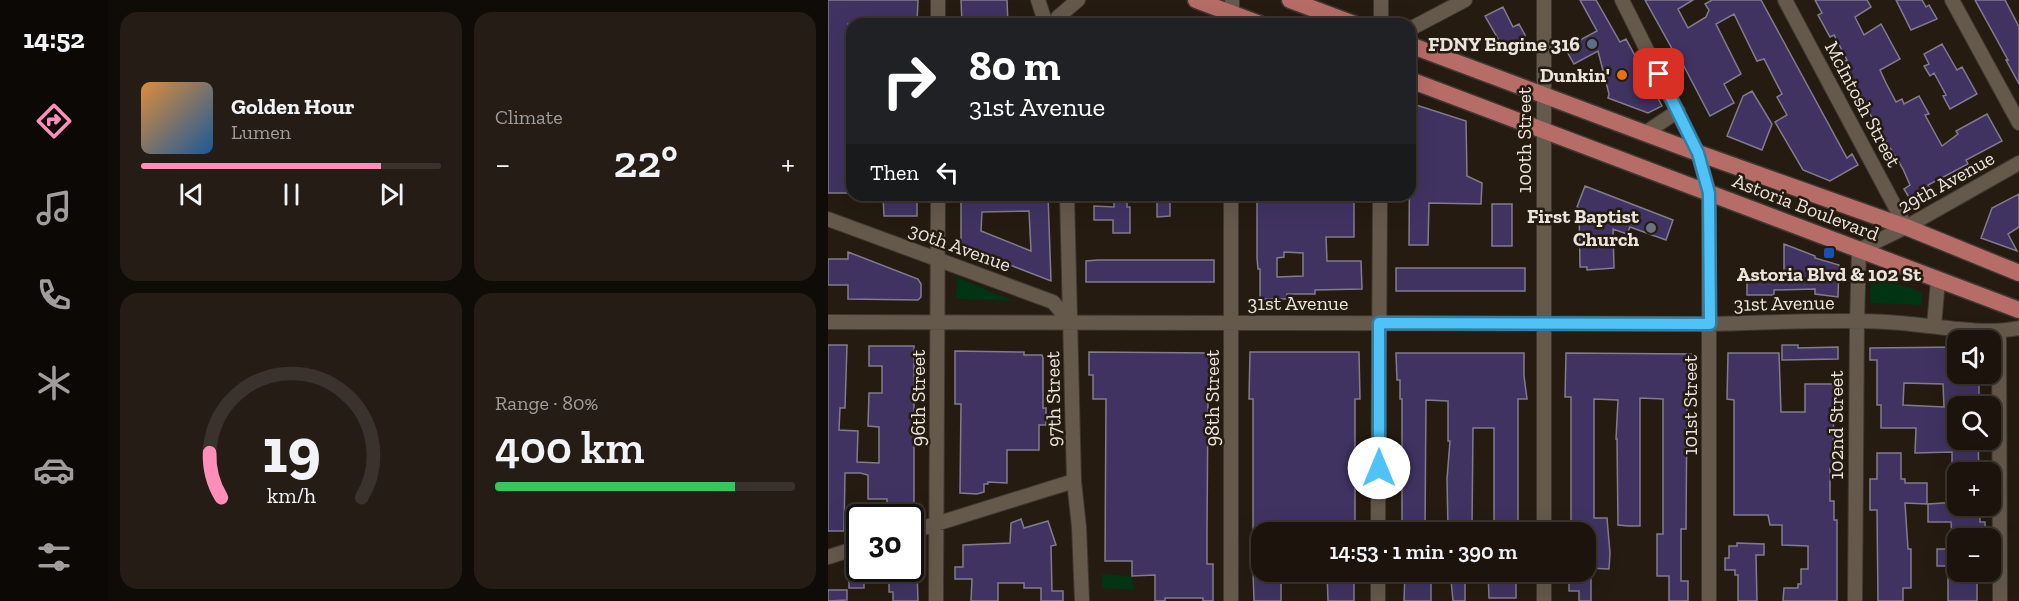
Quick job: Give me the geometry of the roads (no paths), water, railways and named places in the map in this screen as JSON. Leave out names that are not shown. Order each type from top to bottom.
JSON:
[{"type":"main road","points":[[1196,0],[1246,18]]},
{"type":"main road","points":[[1290,0],[1338,18]]},
{"type":"main road","name":"Astoria Boulevard","points":[[1416,47],[1698,153],[1906,227],[2019,273]]},
{"type":"main road","name":"Astoria Boulevard","points":[[1416,82],[2019,310]]},
{"type":"street","points":[[938,0],[938,18]]},
{"type":"street","points":[[1038,0],[1044,18]]},
{"type":"street","points":[[1058,18],[1078,0]]},
{"type":"street","points":[[1380,18],[1381,0]]},
{"type":"street","points":[[1416,26],[1465,0]]},
{"type":"street","name":"100th Street","points":[[1544,0],[1544,522]]},
{"type":"street","name":"101st Street","points":[[1622,0],[1698,153],[1709,193],[1709,601]]},
{"type":"street","name":"McIntosh Street","points":[[1785,0],[1906,227]]},
{"type":"street","points":[[1952,0],[2019,123]]},
{"type":"street","points":[[1645,133],[1678,111]]},
{"type":"street","name":"29th Avenue","points":[[1859,250],[1906,227],[2019,163]]},
{"type":"street","name":"96th Street","points":[[936,601],[938,201]]},
{"type":"street","name":"97th Street","points":[[1067,201],[1074,481],[1079,527],[1082,601]]},
{"type":"street","name":"98th Street","points":[[1231,601],[1232,201]]},
{"type":"street","points":[[1378,522],[1380,201]]},
{"type":"street","name":"30th Avenue","points":[[828,219],[1053,302],[1070,322]]},
{"type":"street","name":"102nd Street","points":[[1855,601],[1859,250]]},
{"type":"street","points":[[1934,326],[1938,280]]},
{"type":"street","name":"31st Avenue","points":[[828,322],[1710,324],[1857,322],[1977,330]]},
{"type":"street","name":"31st Avenue","points":[[2001,332],[2019,328]]},
{"type":"street","points":[[1999,384],[2000,601]]},
{"type":"street","points":[[924,528],[1074,481]]},
{"type":"street","points":[[828,557],[846,551]]},
{"type":"street","points":[[1378,582],[1378,601]]},
{"type":"street","points":[[1544,582],[1544,601]]},
{"type":"place","name":"FDNY Engine 316","points":[[1592,44]]},
{"type":"place","name":"Dunkin'","points":[[1622,75]]},
{"type":"place","name":"First Baptist Church","points":[[1651,228]]},
{"type":"place","name":"Astoria Blvd & 102 St","points":[[1829,253]]}]
